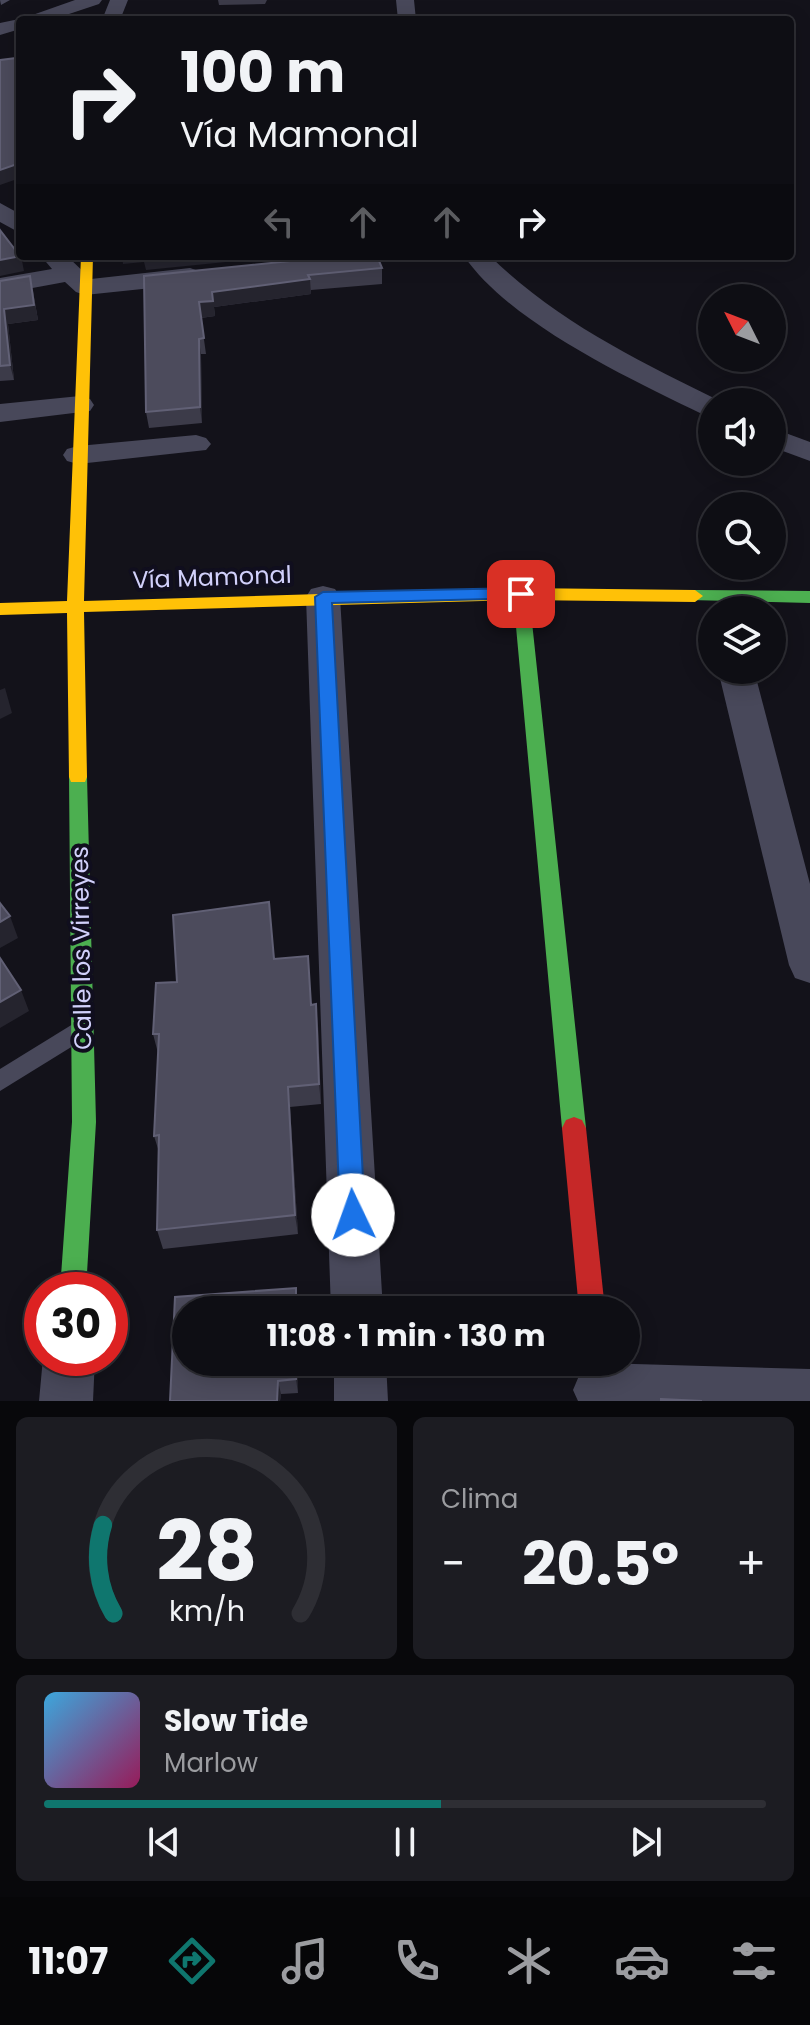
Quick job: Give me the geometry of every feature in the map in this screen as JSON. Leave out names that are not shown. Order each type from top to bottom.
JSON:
[{"type":"street","points":[[44,16],[93,0]]},
{"type":"street","points":[[0,210],[16,223]]},
{"type":"street","points":[[480,260],[493,275],[544,316],[644,375],[698,401]]},
{"type":"street","points":[[0,286],[74,268],[207,275]]},
{"type":"street","name":"Calle los Virreyes","points":[[74,268],[80,405],[75,606],[84,1122],[74,1272]]},
{"type":"street","points":[[0,413],[80,405]]},
{"type":"street","points":[[786,443],[810,452]]},
{"type":"street","points":[[78,455],[196,444]]},
{"type":"street","points":[[521,594],[591,1296]]},
{"type":"street","name":"Vía Mamonal","points":[[0,609],[323,597],[521,594],[698,602]]},
{"type":"street","points":[[323,597],[356,1296]]},
{"type":"street","name":"Vía Mamonal","points":[[786,599],[810,597]]},
{"type":"street","points":[[740,684],[810,965]]},
{"type":"street","points":[[66,1401],[68,1376]]},
{"type":"street","points":[[360,1376],[361,1401]]},
{"type":"street","points":[[600,1384],[810,1396]]},
{"type":"lane","points":[[0,1081],[82,1028]]},
{"type":"building","points":[[16,58],[16,164],[0,170],[0,60]]},
{"type":"building","points":[[0,230],[16,251],[16,257],[0,260]]},
{"type":"building","points":[[300,260],[379,260],[382,268],[308,275],[310,279],[212,292],[213,301],[199,302],[204,338],[199,339],[200,407],[146,412],[144,276]]},
{"type":"building","points":[[30,276],[34,305],[4,309],[10,365],[0,366],[0,281]]},
{"type":"building","points":[[269,902],[274,959],[308,956],[311,1005],[316,1004],[319,1084],[288,1087],[295,1215],[157,1230],[159,1135],[154,1136],[159,1034],[153,1034],[156,983],[177,982],[173,915]]},
{"type":"building","points":[[0,903],[10,916],[0,922]]},
{"type":"building","points":[[0,958],[21,990],[0,1002]]},
{"type":"building","points":[[296,1288],[296,1296],[188,1296]]},
{"type":"building","points":[[172,1359],[172,1376],[296,1376],[296,1379],[278,1381],[277,1401],[170,1401]]},
{"type":"building","points":[[661,1399],[702,1401],[661,1401]]},
{"type":"traffic: fast","points":[[521,594],[574,1128]]},
{"type":"traffic: fast","points":[[695,596],[810,597]]},
{"type":"traffic: fast","points":[[74,1272],[84,1122],[78,777]]},
{"type":"traffic: slow","points":[[78,777],[75,606],[87,260]]},
{"type":"traffic: slow","points":[[0,609],[521,594],[695,596]]},
{"type":"traffic: jam","points":[[574,1128],[591,1296]]},
{"type":"route","points":[[353,1215],[323,597],[521,594]]}]
